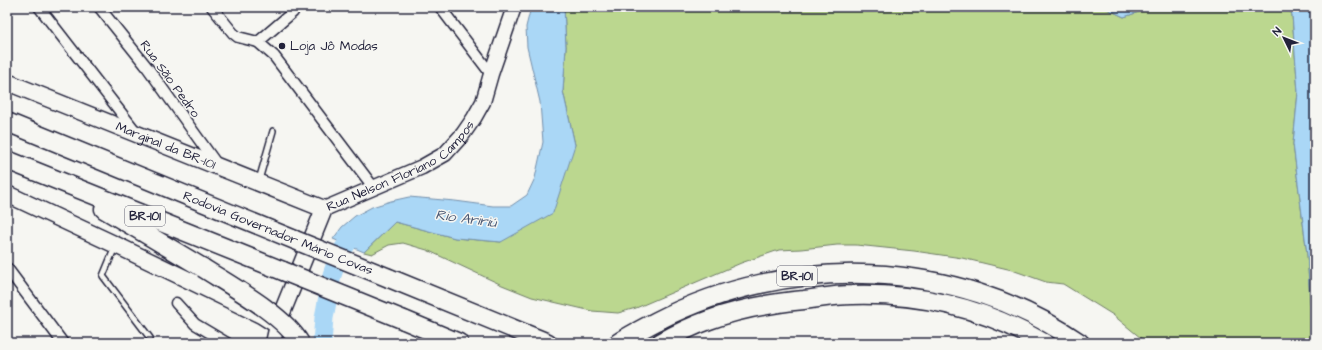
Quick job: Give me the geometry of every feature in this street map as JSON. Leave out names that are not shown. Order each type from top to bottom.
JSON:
[{"type":"highway","name":"Rodovia Governador Mário Covas","points":[[7,122],[548,343]]},
{"type":"highway","name":"BR-101","points":[[7,160],[459,343]]},
{"type":"highway","points":[[57,180],[203,268],[257,303],[283,323],[300,343]]},
{"type":"highway","name":"BR-101","points":[[618,343],[673,312],[698,302],[750,285],[830,273],[884,274],[938,282],[987,296],[1033,316],[1080,343]]},
{"type":"highway","name":"BR-101","points":[[660,343],[709,320],[782,302],[828,296],[852,295],[899,296],[937,302],[968,310],[1011,326],[1044,343]]},
{"type":"main road","name":"Rua Nelson Floriano Campos","points":[[273,343],[277,325],[324,209],[422,167],[437,159],[449,150],[463,134],[483,102],[514,7]]},
{"type":"main road","name":"Marginal da BR-101","points":[[7,82],[324,209]]},
{"type":"main road","points":[[7,194],[116,244],[261,315],[277,325]]},
{"type":"street","points":[[40,7],[139,136]]},
{"type":"street","name":"Rua São Pedro","points":[[99,7],[148,67],[219,167]]},
{"type":"street","points":[[212,7],[238,37],[258,42],[274,56],[374,188]]},
{"type":"street","points":[[440,7],[491,74]]},
{"type":"street","points":[[258,42],[294,9]]},
{"type":"street","points":[[7,268],[63,343]]},
{"type":"street","points":[[176,304],[194,324],[227,343]]},
{"type":"lane","points":[[258,183],[273,130]]},
{"type":"lane","points":[[116,244],[103,276],[150,338]]},
{"type":"green space","points":[[564,7],[1103,7],[1124,17],[1153,7],[1289,7],[1292,15],[1298,92],[1293,144],[1307,254],[1313,343],[1147,343],[1113,315],[1063,284],[1046,282],[1012,270],[962,258],[856,245],[837,245],[779,250],[741,263],[636,308],[618,313],[592,311],[532,297],[502,285],[427,250],[403,243],[389,245],[372,254],[364,252],[395,222],[455,238],[501,242],[575,145],[563,91],[566,47]]},
{"type":"water","points":[[531,7],[564,7],[566,47],[563,91],[575,145],[553,213],[501,242],[455,238],[395,222],[364,252],[333,239],[342,227],[355,216],[372,207],[391,201],[409,197],[493,206],[511,206],[527,195],[535,178],[543,142],[540,102],[527,47],[526,27]]},
{"type":"water","points":[[1103,7],[1153,7],[1124,17]]},
{"type":"water","points":[[1289,7],[1315,7],[1315,343],[1313,343],[1307,254],[1293,144],[1298,92],[1292,15]]},
{"type":"waterway","name":"Rio Aririú","points":[[322,343],[324,318],[332,275],[338,258],[355,230],[362,225]]},
{"type":"place","name":"Loja Jô Modas","points":[[282,46]]}]
